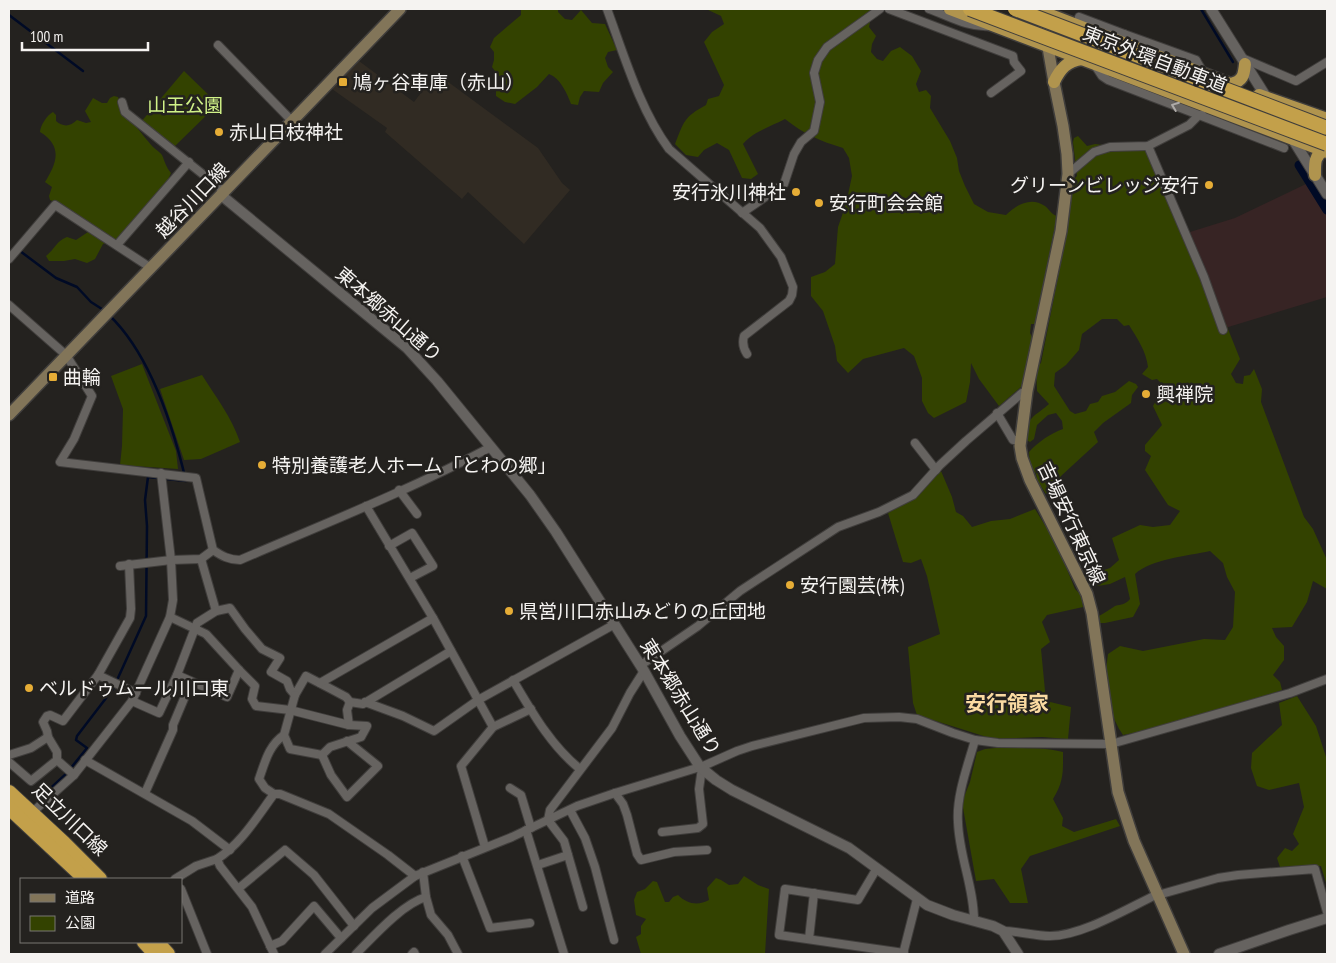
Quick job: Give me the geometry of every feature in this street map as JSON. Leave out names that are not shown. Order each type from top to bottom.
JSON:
[{"type":"highway","points":[[950,9],[1222,112],[1288,144],[1326,149]]},
{"type":"highway","name":"東京外環自動車道","points":[[970,9],[1326,149]]},
{"type":"highway","name":"東京外環自動車道","points":[[1015,9],[1327,128]]},
{"type":"highway","points":[[1039,10],[1118,36],[1205,74],[1327,119]]},
{"type":"highway","points":[[1054,82],[1067,64],[1074,60],[1082,59]]},
{"type":"highway","points":[[1232,84],[1242,80],[1244,61]]},
{"type":"highway","points":[[1315,175],[1316,158],[1318,154],[1326,149]]},
{"type":"highway","points":[[9,792],[99,878]]},
{"type":"highway","points":[[9,808],[83,878]]},
{"type":"highway","points":[[145,943],[155,954]]},
{"type":"highway","points":[[158,943],[168,954]]},
{"type":"main road","name":"越谷川口線","points":[[9,415],[400,9]]},
{"type":"main road","name":"吉場安行東京線","points":[[1039,10],[1063,126],[1068,174],[1062,231],[1027,391],[1021,440],[1022,458],[1030,480],[1088,594],[1115,774],[1123,808],[1134,841],[1184,954]]},
{"type":"main road","name":"足立川口線","points":[[9,785],[74,845],[106,878]]},
{"type":"main road","name":"足立川口線","points":[[9,814],[77,878]]},
{"type":"main road","points":[[140,943],[151,954]]},
{"type":"main road","points":[[164,943],[174,954]]},
{"type":"street","points":[[607,9],[648,117],[658,135],[669,150],[760,228],[781,257],[793,287],[792,294],[789,300],[744,336],[742,342],[743,349],[747,354]]},
{"type":"street","points":[[742,213],[784,184],[794,154],[801,142],[814,131],[820,102],[814,73],[818,60],[827,47],[880,9]]},
{"type":"street","points":[[889,9],[1013,56],[1014,62],[1022,71],[991,93]]},
{"type":"street","points":[[929,9],[973,26],[994,26]]},
{"type":"street","points":[[1211,9],[1267,98],[1288,144],[1315,175],[1327,194]]},
{"type":"street","points":[[1080,17],[1118,36]]},
{"type":"street","points":[[218,45],[292,121]]},
{"type":"street","points":[[1244,61],[1296,81],[1327,62]]},
{"type":"street","points":[[1094,64],[1102,76],[1108,80],[1198,115],[1288,144]]},
{"type":"street","points":[[122,102],[125,112],[188,162],[223,194]]},
{"type":"street","points":[[1068,174],[1088,157],[1102,149],[1129,145],[1148,146],[1189,125],[1198,115],[1222,112]]},
{"type":"street","points":[[1148,146],[1204,276],[1223,330]]},
{"type":"street","points":[[116,245],[188,162]]},
{"type":"street","name":"東本郷赤山通り","points":[[223,194],[407,348],[438,381],[530,495],[556,532],[642,668],[680,736],[701,767],[716,780],[732,790],[848,848],[917,898],[940,910],[1003,931]]},
{"type":"street","points":[[9,258],[55,205],[151,268]]},
{"type":"street","points":[[9,305],[66,355],[92,396],[74,439],[60,462],[196,478],[214,550],[232,560],[240,560],[366,506],[440,473],[491,447]]},
{"type":"street","points":[[583,907],[564,841],[548,820],[550,810],[612,728],[642,668],[698,626],[740,591],[838,528],[880,512],[913,495],[936,470],[997,413],[1027,391]]},
{"type":"street","points":[[997,413],[1013,440],[1021,440]]},
{"type":"street","points":[[915,443],[936,470]]},
{"type":"street","points":[[36,809],[74,775],[132,701],[170,617],[173,600],[160,473]]},
{"type":"street","points":[[399,490],[417,514]]},
{"type":"street","points":[[366,506],[434,618],[493,727]]},
{"type":"street","points":[[389,546],[412,533],[433,566],[410,578]]},
{"type":"street","points":[[120,566],[170,560],[201,559],[214,550]]},
{"type":"street","points":[[201,559],[216,611]]},
{"type":"street","points":[[9,762],[31,781],[57,760],[58,752],[48,737],[43,722],[50,715],[63,722],[98,675],[130,618],[130,564]]},
{"type":"street","points":[[132,701],[159,713],[177,675],[197,623],[216,611],[230,608],[262,649],[280,658],[271,672],[287,681],[295,695]]},
{"type":"street","points":[[170,617],[206,634],[255,686],[252,699],[256,706],[290,710],[350,725],[367,726],[361,737],[330,747],[322,754]]},
{"type":"street","points":[[320,683],[434,618]]},
{"type":"street","points":[[365,702],[403,716],[434,731],[478,700],[614,624]]},
{"type":"street","points":[[322,754],[290,749],[284,735],[295,695],[306,676],[346,697],[350,702],[362,704],[451,651]]},
{"type":"street","points":[[177,675],[226,697],[239,670]]},
{"type":"street","points":[[98,675],[136,693]]},
{"type":"street","points":[[328,953],[372,908],[414,876],[614,793],[701,767],[752,746],[870,717],[910,717],[975,740],[998,743],[1111,744],[1290,693],[1327,679]]},
{"type":"street","points":[[513,680],[542,727],[580,770]]},
{"type":"street","points":[[145,793],[173,730],[173,725],[191,682]]},
{"type":"street","points":[[350,702],[347,710],[350,725]]},
{"type":"street","points":[[485,847],[461,766],[493,727],[531,709]]},
{"type":"street","points":[[284,735],[275,741],[264,763],[259,779],[265,788],[274,794],[280,794],[329,814],[388,855],[414,876]]},
{"type":"street","points":[[9,755],[31,748],[48,737]]},
{"type":"street","points":[[974,921],[973,897],[958,822],[961,789],[975,740]]},
{"type":"street","points":[[322,754],[331,775],[347,797],[378,766],[347,742]]},
{"type":"street","points":[[57,760],[74,775]]},
{"type":"street","points":[[85,760],[192,821],[230,850]]},
{"type":"street","points":[[662,832],[698,828],[703,824],[699,789],[701,767]]},
{"type":"street","points":[[510,788],[521,795],[538,865],[564,954]]},
{"type":"street","points":[[614,793],[623,804],[637,854],[641,860],[674,852],[707,850]]},
{"type":"street","points":[[178,878],[196,866],[217,859],[230,850],[251,826],[274,794]]},
{"type":"street","points":[[570,810],[585,838],[614,940]]},
{"type":"street","points":[[239,888],[285,850],[314,875],[354,926]]},
{"type":"street","points":[[462,856],[490,928],[530,923]]},
{"type":"street","points":[[538,865],[568,856]]},
{"type":"street","points":[[217,859],[220,866],[252,907],[274,954]]},
{"type":"street","points":[[877,868],[858,900],[785,889],[779,935],[904,954],[917,898]]},
{"type":"street","points":[[1003,931],[1049,936],[1063,935],[1092,926],[1158,894],[1218,878],[1315,869],[1327,912]]},
{"type":"street","points":[[423,872],[426,897],[431,915],[448,935],[458,954]]},
{"type":"street","points":[[182,892],[207,954]]},
{"type":"street","points":[[809,939],[814,893]]},
{"type":"street","points":[[356,954],[385,925],[418,899],[426,897]]},
{"type":"street","points":[[270,946],[282,941],[314,906],[341,938]]},
{"type":"street","points":[[1219,954],[1327,918]]},
{"type":"street","points":[[1003,931],[1018,954]]},
{"type":"shaded area","points":[[359,61],[414,102],[436,73],[538,148],[562,183],[570,190],[524,244],[468,192],[462,199],[385,132],[387,128],[332,89]]},
{"type":"shaded area","points":[[1306,184],[1327,214],[1327,297],[1225,328],[1190,232],[1235,218]]},
{"type":"green space","points":[[521,9],[558,9],[558,12],[565,19],[572,20],[581,10],[592,23],[605,24],[617,50],[608,52],[605,58],[608,67],[613,72],[603,83],[599,92],[584,91],[578,105],[571,104],[560,82],[549,74],[537,87],[515,104],[505,102],[496,96],[496,89],[505,79],[498,75],[492,67],[494,52],[490,47],[494,38],[521,15]]},
{"type":"green space","points":[[706,9],[874,9],[869,27],[876,36],[871,52],[877,59],[883,61],[891,51],[900,47],[912,56],[921,71],[916,84],[919,92],[926,90],[931,96],[930,108],[950,141],[957,158],[959,171],[974,204],[988,212],[1006,215],[1019,205],[1034,202],[1045,206],[1057,216],[1035,324],[1031,324],[1030,333],[1032,337],[1022,386],[999,406],[979,379],[971,363],[966,402],[934,418],[928,413],[922,401],[922,378],[914,356],[904,348],[863,359],[848,373],[837,361],[835,346],[823,311],[811,296],[811,277],[825,272],[835,264],[838,227],[846,204],[852,176],[849,158],[843,148],[812,136],[785,119],[757,132],[743,144],[758,174],[751,179],[742,178],[729,150],[717,143],[704,150],[698,157],[686,155],[675,144],[686,120],[706,105],[708,99],[719,96],[724,85],[704,42],[712,32],[724,24],[721,16]]},
{"type":"green space","name":"山王公園","points":[[184,71],[218,104],[174,147],[141,122]]},
{"type":"green space","points":[[114,96],[118,97],[124,110],[153,147],[162,155],[171,173],[166,184],[118,239],[103,244],[95,259],[87,263],[75,259],[49,261],[46,256],[60,241],[67,237],[76,240],[88,232],[72,213],[50,200],[49,196],[52,187],[45,182],[53,168],[56,155],[52,143],[40,132],[41,127],[46,118],[53,112],[56,115],[56,121],[64,125],[72,124],[77,120],[86,123],[91,122],[85,111],[93,98],[102,103],[107,103]]},
{"type":"green space","points":[[1078,136],[1087,146],[1095,144],[1147,150],[1205,291],[1226,324],[1240,359],[1231,374],[1236,383],[1243,384],[1244,376],[1250,375],[1254,369],[1262,389],[1261,402],[1304,517],[1313,529],[1327,560],[1327,589],[1313,581],[1307,602],[1292,627],[1272,628],[1276,637],[1284,646],[1284,660],[1273,675],[1280,682],[1282,690],[1174,725],[1123,735],[1113,716],[1108,696],[1106,675],[1108,654],[1120,646],[1143,651],[1204,639],[1225,640],[1233,627],[1235,592],[1227,577],[1223,563],[1210,551],[1160,561],[1135,574],[1140,604],[1133,617],[1100,623],[1099,616],[1130,599],[1125,577],[1110,584],[1098,586],[1095,581],[1095,573],[1110,568],[1119,560],[1112,538],[1140,525],[1153,527],[1170,525],[1180,511],[1168,505],[1145,470],[1151,456],[1145,451],[1145,445],[1162,425],[1153,406],[1164,386],[1157,379],[1152,380],[1142,374],[1148,367],[1147,361],[1141,345],[1129,325],[1124,326],[1117,319],[1102,319],[1082,334],[1079,350],[1066,365],[1055,373],[1054,386],[1070,411],[1075,414],[1086,411],[1090,404],[1098,402],[1102,396],[1115,392],[1129,381],[1138,387],[1132,395],[1131,403],[1103,423],[1094,432],[1098,442],[1061,476],[1052,492],[1046,494],[1037,480],[1036,473],[1030,468],[1029,452],[1045,438],[1063,429],[1062,421],[1056,413],[1048,415],[1037,425],[1034,439],[1030,442],[1025,439],[1030,420],[1049,404],[1037,391],[1036,367],[1041,363],[1065,242],[1074,179],[1077,176],[1073,142],[1074,138]]},
{"type":"green space","points":[[142,364],[176,451],[178,469],[120,465],[123,409],[111,376]]},
{"type":"green space","points":[[202,375],[228,416],[240,442],[201,459],[184,460],[160,389]]},
{"type":"green space","points":[[941,471],[956,512],[963,516],[972,527],[991,521],[1010,519],[1035,509],[1057,545],[1075,589],[1081,595],[1083,607],[1047,615],[1042,622],[1050,642],[1041,649],[1046,701],[1071,707],[1068,739],[1042,737],[993,739],[917,715],[913,703],[908,647],[940,634],[927,576],[921,559],[911,563],[903,562],[888,513],[914,498]]},
{"type":"green space","points":[[1297,696],[1316,726],[1327,760],[1327,886],[1321,866],[1280,867],[1277,858],[1285,848],[1292,851],[1299,844],[1293,834],[1304,807],[1299,783],[1269,790],[1257,786],[1251,768],[1252,753],[1282,725],[1279,703]]},
{"type":"green space","points":[[1006,747],[1063,752],[1062,776],[1053,799],[1063,818],[1062,826],[1074,832],[1116,819],[1120,826],[1030,856],[1021,869],[1028,903],[1010,903],[994,879],[976,881],[962,802],[970,782],[977,752],[985,749]]},
{"type":"green space","points":[[744,876],[758,885],[769,889],[765,954],[641,954],[636,937],[641,934],[641,926],[646,919],[636,915],[634,900],[637,892],[645,889],[653,881],[657,882],[665,902],[669,902],[678,895],[689,902],[701,903],[709,900],[707,888],[716,878],[729,885],[738,884]]},
{"type":"waterway","points":[[1201,9],[1233,62]]},
{"type":"waterway","points":[[9,15],[83,71]]},
{"type":"waterway","points":[[1299,165],[1327,210]]},
{"type":"waterway","points":[[20,251],[56,278],[77,287],[91,302],[105,311]]},
{"type":"waterway","points":[[42,796],[66,774],[87,748],[76,740],[77,736],[113,689],[146,616],[147,526],[145,500],[148,477],[186,481],[174,437],[158,392],[137,350],[124,331],[109,315]]},
{"type":"place","name":"鳩ヶ谷車庫（赤山）","points":[[343,82]]},
{"type":"place","name":"赤山日枝神社","points":[[219,132]]},
{"type":"place","name":"グリーンビレッジ安行","points":[[1209,185]]},
{"type":"place","name":"安行氷川神社","points":[[796,192]]},
{"type":"place","name":"安行町会会館","points":[[819,203]]},
{"type":"place","name":"曲輪","points":[[53,377]]},
{"type":"place","name":"興禅院","points":[[1146,394]]},
{"type":"place","name":"特別養護老人ホーム「とわの郷」","points":[[262,465]]},
{"type":"place","name":"安行園芸(株)","points":[[790,585]]},
{"type":"place","name":"県営川口赤山みどりの丘団地","points":[[509,611]]},
{"type":"place","name":"ベルドゥムール川口東","points":[[29,688]]},
{"type":"district","name":"安行領家","points":[[1007,703]]}]
